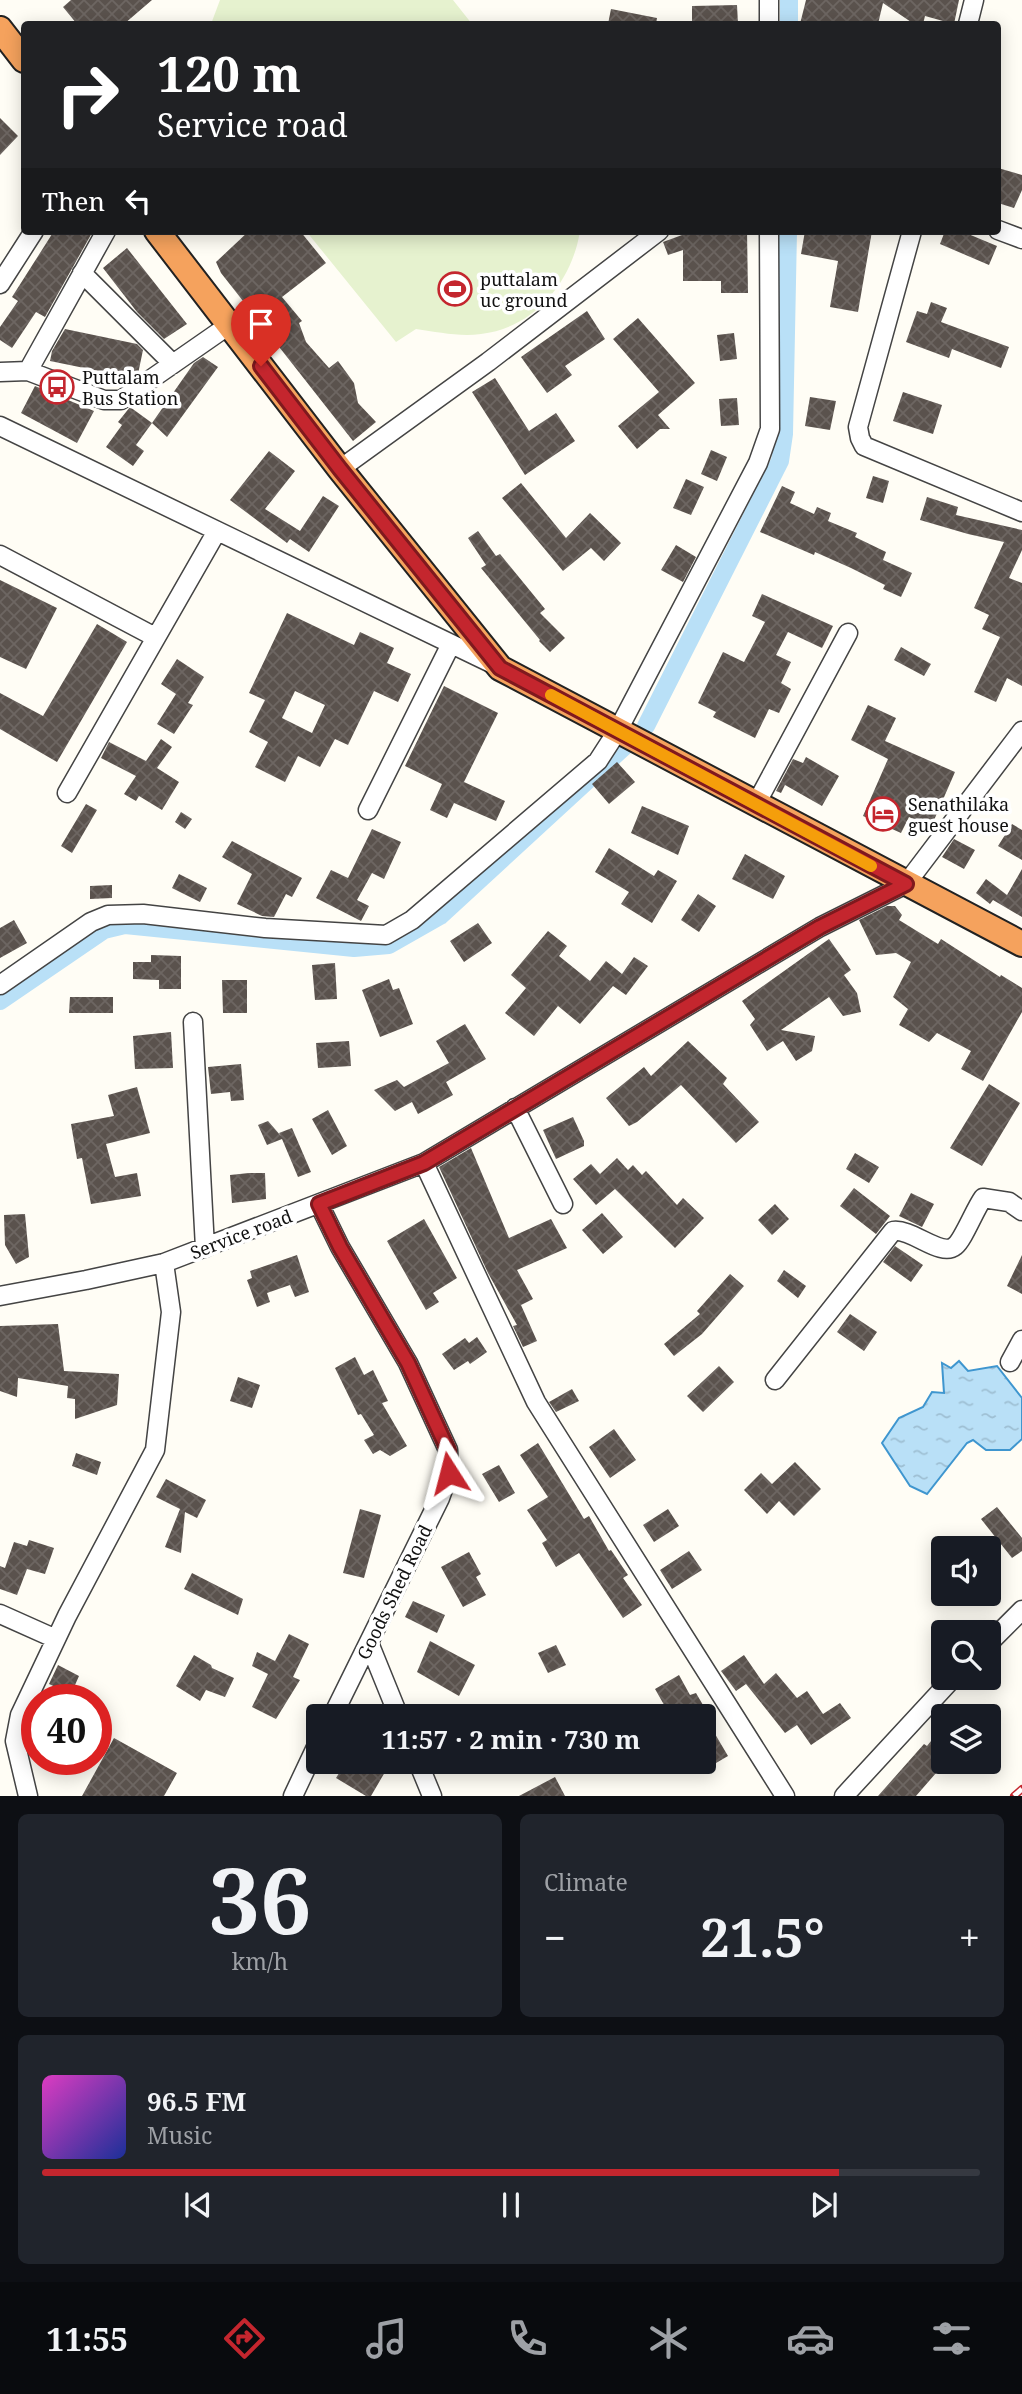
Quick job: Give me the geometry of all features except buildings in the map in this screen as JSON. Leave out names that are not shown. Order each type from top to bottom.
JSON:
[{"type":"highway","points":[[0,29],[21,56]]},
{"type":"highway","points":[[160,235],[340,469],[500,668],[1022,944]]},
{"type":"street","points":[[769,0],[769,21]]},
{"type":"street","points":[[969,21],[974,0]]},
{"type":"street","points":[[1001,231],[1022,239]]},
{"type":"street","points":[[0,284],[31,235]]},
{"type":"street","points":[[28,371],[104,235]]},
{"type":"street","points":[[340,469],[488,362],[654,235]]},
{"type":"street","points":[[0,985],[92,922],[108,915],[143,914],[265,928],[386,935],[412,920],[598,761],[618,730],[758,463],[770,429],[769,235]]},
{"type":"street","points":[[911,235],[858,426],[860,438],[864,446],[1022,512]]},
{"type":"street","points":[[82,273],[173,365]]},
{"type":"street","points":[[0,372],[28,371],[104,400],[121,400],[229,325]]},
{"type":"street","points":[[0,426],[500,668]]},
{"type":"street","points":[[67,793],[217,531]]},
{"type":"street","points":[[0,555],[155,637]]},
{"type":"street","points":[[756,804],[848,634]]},
{"type":"street","points":[[368,810],[451,645]]},
{"type":"street","points":[[906,884],[1022,731]]},
{"type":"street","name":"Service road","points":[[0,1296],[164,1263],[424,1163],[820,927],[906,884]]},
{"type":"street","points":[[193,1022],[205,1248]]},
{"type":"street","points":[[515,1108],[563,1204]]},
{"type":"street","points":[[424,1163],[536,1402],[786,1796]]},
{"type":"street","points":[[775,1380],[893,1231],[909,1232],[947,1250],[956,1246],[983,1198],[1009,1202],[1022,1211]]},
{"type":"street","name":"Goods Shed Road","points":[[319,1204],[340,1247],[408,1363],[448,1450],[449,1473],[440,1498],[338,1704]]},
{"type":"street","points":[[28,1796],[15,1741],[20,1715],[56,1639],[155,1450],[171,1312],[164,1263]]},
{"type":"street","points":[[1010,1362],[1022,1340]]},
{"type":"street","points":[[1001,1631],[1022,1610]]},
{"type":"street","points":[[0,1614],[56,1639]]},
{"type":"street","points":[[369,1643],[394,1704]]},
{"type":"street","points":[[844,1796],[942,1690]]},
{"type":"street","points":[[293,1796],[306,1768]]},
{"type":"street","points":[[423,1774],[432,1796]]},
{"type":"green space","points":[[220,0],[453,0],[470,21],[212,21]]},
{"type":"green space","name":"puttalam uc ground","points":[[309,235],[579,235],[569,268],[559,284],[534,312],[518,323],[500,330],[473,335],[416,329],[396,342]]},
{"type":"water","points":[[959,1361],[968,1371],[997,1366],[1022,1398],[1022,1439],[1010,1450],[986,1450],[973,1440],[967,1443],[927,1494],[910,1486],[882,1443],[899,1418],[923,1407],[932,1392],[944,1393],[942,1363],[951,1368]]},
{"type":"waterway","points":[[789,0],[789,21]]},
{"type":"waterway","points":[[646,726],[780,461],[784,434],[788,235]]},
{"type":"waterway","points":[[0,1001],[104,930],[125,925],[354,948],[389,945],[440,916],[625,746]]},
{"type":"railway","points":[[1014,1796],[1022,1789]]},
{"type":"slow traffic","points":[[551,695],[871,866]]},
{"type":"place","name":"puttalam uc ground","points":[[455,289]]},
{"type":"place","name":"Puttalam Bus Station","points":[[57,387]]},
{"type":"place","name":"Senathilaka guest house","points":[[883,814]]},
{"type":"route","points":[[261,366],[500,668],[906,884],[820,927],[424,1163],[319,1204],[340,1247],[408,1363],[448,1450],[449,1473]]}]
